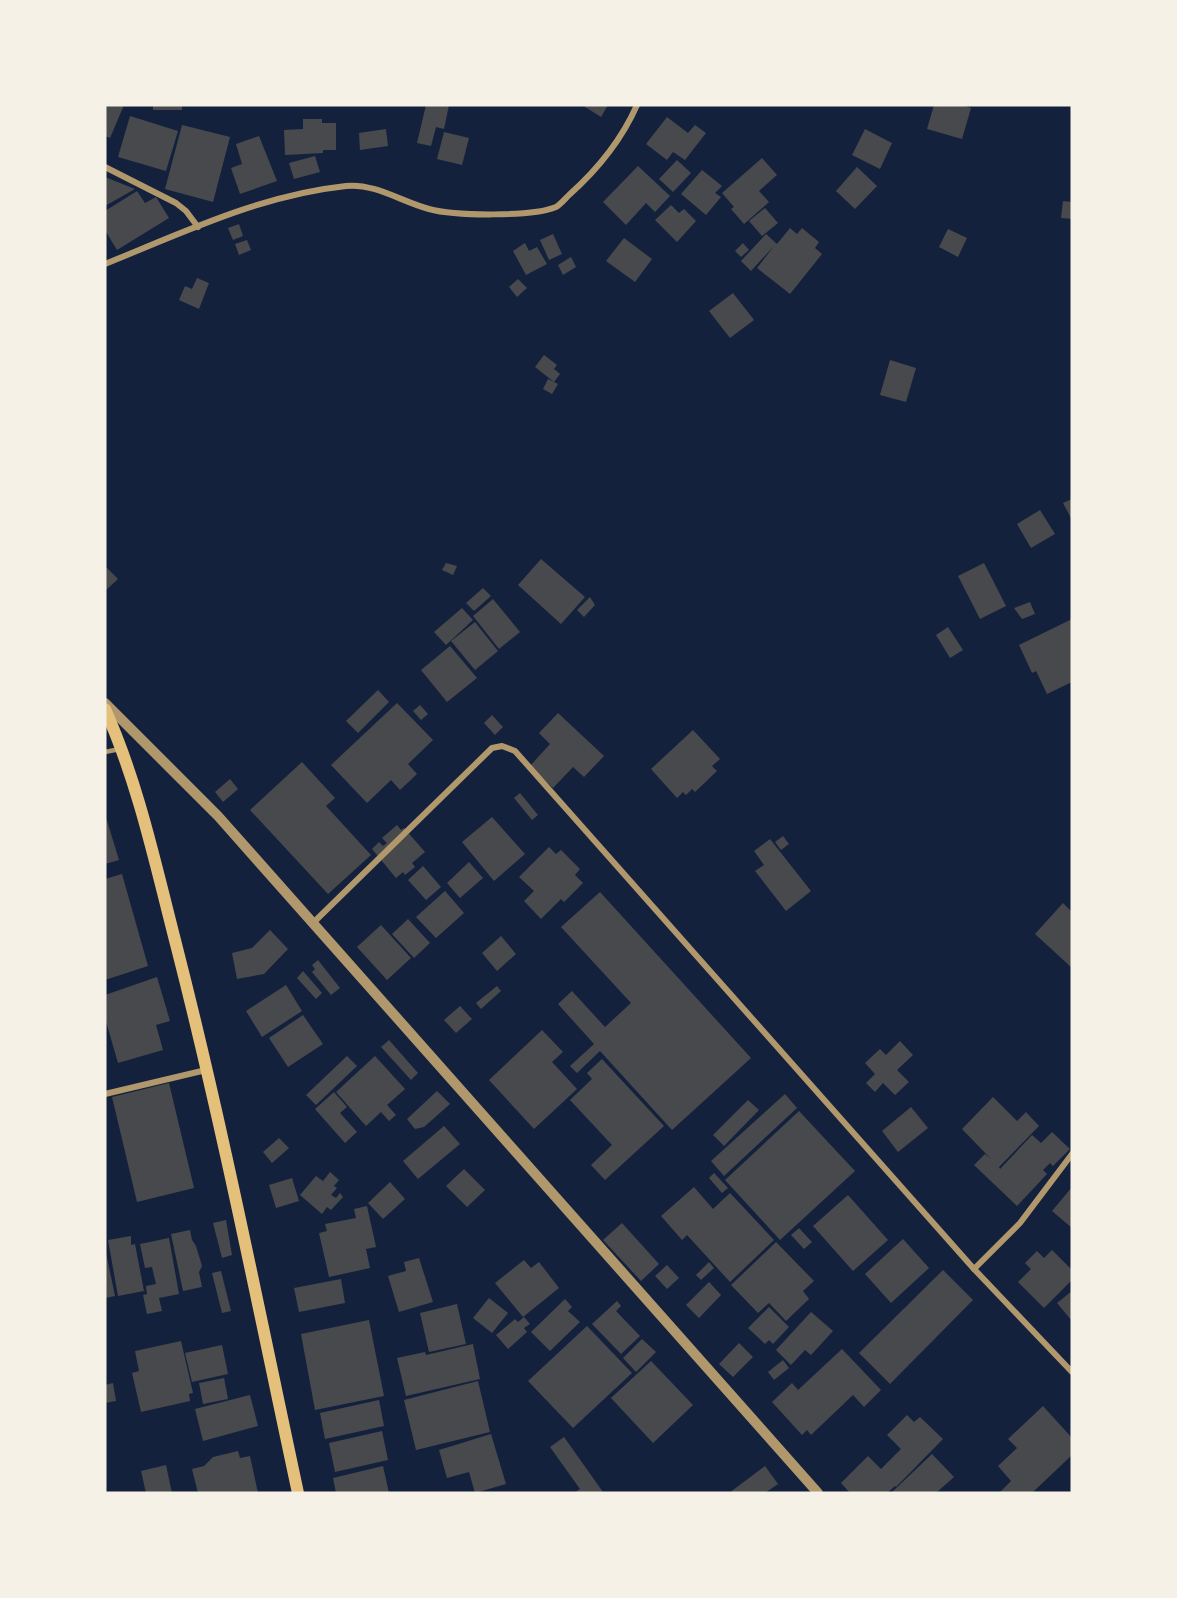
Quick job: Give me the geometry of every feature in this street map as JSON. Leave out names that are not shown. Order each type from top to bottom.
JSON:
[{"type":"main road","points":[[105,709],[123,748],[208,1069],[298,1493]]},
{"type":"street","points":[[105,264],[226,214],[309,190],[350,185],[374,189],[430,210],[473,213],[526,212],[557,207],[588,178],[600,163],[631,119],[637,105]]},
{"type":"street","points":[[105,167],[176,203],[186,211],[198,227]]},
{"type":"street","points":[[105,703],[218,816],[314,922],[818,1493]]},
{"type":"street","points":[[314,922],[492,748],[502,746],[515,751],[974,1269],[1072,1372]]},
{"type":"street","points":[[105,1094],[208,1069]]},
{"type":"street","points":[[974,1269],[1020,1223],[1072,1154]]},
{"type":"lane","points":[[105,752],[123,748]]},
{"type":"building","points":[[105,105],[124,105],[110,138],[105,136]]},
{"type":"building","points":[[153,105],[182,105],[182,110],[153,110]]},
{"type":"building","points":[[426,105],[449,105],[444,129],[436,127],[431,146],[417,143]]},
{"type":"building","points":[[582,105],[608,105],[601,117]]},
{"type":"building","points":[[934,105],[962,105],[971,108],[962,139],[927,129]]},
{"type":"building","points":[[130,116],[178,131],[166,171],[118,157]]},
{"type":"building","points":[[667,117],[688,133],[695,125],[706,133],[685,160],[673,152],[667,160],[646,144]]},
{"type":"building","points":[[303,119],[322,119],[322,123],[336,123],[336,150],[285,155],[284,130],[303,129]]},
{"type":"building","points":[[182,125],[230,137],[213,202],[165,189]]},
{"type":"building","points":[[386,129],[388,146],[360,150],[359,133]]},
{"type":"building","points":[[865,129],[892,143],[880,169],[852,155]]},
{"type":"building","points":[[444,132],[469,138],[462,165],[437,159]]},
{"type":"building","points":[[259,136],[277,181],[240,194],[231,168],[242,164],[236,144]]},
{"type":"building","points":[[315,156],[320,172],[294,179],[289,163]]},
{"type":"building","points":[[762,158],[777,175],[759,191],[769,202],[744,224],[731,209],[734,207],[722,193]]},
{"type":"building","points":[[677,160],[691,173],[673,192],[659,179]]},
{"type":"building","points":[[638,166],[670,196],[655,212],[646,203],[626,225],[603,202]]},
{"type":"building","points":[[857,167],[877,186],[855,209],[836,191]]},
{"type":"building","points":[[702,170],[722,186],[715,193],[721,197],[706,215],[681,194]]},
{"type":"building","points":[[105,177],[135,189],[105,206]]},
{"type":"building","points":[[137,191],[145,203],[156,197],[169,218],[117,250],[105,230],[105,211]]},
{"type":"building","points":[[1063,201],[1072,202],[1072,219],[1061,218]]},
{"type":"building","points":[[671,205],[679,213],[684,209],[696,221],[677,242],[655,220]]},
{"type":"building","points":[[765,208],[778,223],[762,236],[749,221]]},
{"type":"building","points":[[239,224],[243,236],[233,240],[228,228]]},
{"type":"building","points":[[790,228],[797,234],[802,228],[819,242],[815,248],[822,254],[790,294],[757,268],[774,246],[751,271],[741,261],[766,234],[777,244]]},
{"type":"building","points":[[948,229],[967,238],[958,257],[939,247]]},
{"type":"building","points":[[553,234],[562,254],[549,260],[540,240]]},
{"type":"building","points":[[624,238],[652,259],[635,282],[606,261]]},
{"type":"building","points":[[247,240],[251,250],[239,255],[235,244]]},
{"type":"building","points":[[525,243],[529,251],[537,247],[547,264],[526,275],[513,251]]},
{"type":"building","points":[[743,243],[749,250],[741,257],[735,251]]},
{"type":"building","points":[[571,257],[576,267],[563,275],[558,265]]},
{"type":"building","points":[[197,278],[209,283],[199,309],[179,300],[185,286],[192,289]]},
{"type":"building","points":[[518,279],[527,288],[517,297],[509,287]]},
{"type":"building","points":[[733,293],[754,320],[730,338],[709,311]]},
{"type":"building","points":[[544,355],[557,365],[554,369],[560,374],[554,382],[535,367]]},
{"type":"building","points":[[890,360],[916,368],[906,402],[880,395]]},
{"type":"building","points":[[548,379],[558,384],[552,394],[543,389]]},
{"type":"building","points":[[1072,499],[1072,520],[1063,503]]},
{"type":"building","points":[[1040,510],[1055,534],[1031,548],[1017,524]]},
{"type":"building","points":[[541,559],[585,597],[561,624],[518,585]]},
{"type":"building","points":[[446,563],[457,566],[453,575],[442,570]]},
{"type":"building","points":[[984,563],[1006,606],[980,619],[958,576]]},
{"type":"building","points":[[105,566],[118,579],[105,591]]},
{"type":"building","points":[[483,588],[491,596],[474,611],[466,603]]},
{"type":"building","points":[[590,597],[595,605],[584,617],[577,610]]},
{"type":"building","points":[[493,599],[520,632],[499,649],[473,616]]},
{"type":"building","points":[[1030,602],[1035,614],[1022,619],[1014,608]]},
{"type":"building","points":[[462,608],[473,620],[446,645],[434,632]]},
{"type":"building","points":[[1072,619],[1072,682],[1047,694],[1036,671],[1032,673],[1019,645]]},
{"type":"building","points":[[475,622],[498,651],[475,670],[451,641]]},
{"type":"building","points":[[948,627],[963,650],[950,658],[936,635]]},
{"type":"building","points":[[450,646],[477,678],[447,702],[421,670]]},
{"type":"building","points":[[378,690],[389,702],[358,733],[346,721]]},
{"type":"building","points":[[397,703],[433,740],[408,764],[417,774],[400,790],[391,780],[367,803],[331,765]]},
{"type":"building","points":[[420,705],[428,714],[421,720],[413,711]]},
{"type":"building","points":[[558,713],[604,756],[584,777],[573,767],[553,788],[530,766],[550,744],[539,733]]},
{"type":"building","points":[[492,715],[503,727],[495,735],[484,723]]},
{"type":"building","points":[[693,730],[720,759],[712,766],[717,771],[695,792],[692,789],[686,795],[683,792],[677,798],[651,769]]},
{"type":"building","points":[[302,762],[335,798],[326,806],[371,855],[328,894],[250,810]]},
{"type":"building","points":[[230,779],[238,789],[223,802],[215,792]]},
{"type":"building","points":[[520,793],[538,815],[532,820],[514,798]]},
{"type":"building","points":[[105,814],[119,860],[105,864]]},
{"type":"building","points":[[492,817],[525,854],[494,881],[462,842]]},
{"type":"building","points":[[397,825],[401,830],[404,828],[425,852],[412,863],[415,867],[405,875],[403,872],[396,878],[372,849],[379,842],[383,846],[387,843],[382,838]]},
{"type":"building","points":[[783,836],[789,844],[781,850],[775,842]]},
{"type":"building","points":[[770,839],[811,891],[786,911],[755,871],[764,865],[754,851]]},
{"type":"building","points":[[549,847],[556,854],[561,850],[580,869],[575,875],[583,883],[564,902],[561,899],[541,919],[524,901],[534,891],[519,877]]},
{"type":"building","points":[[469,862],[483,878],[460,898],[447,883]]},
{"type":"building","points":[[423,866],[441,887],[426,900],[408,880]]},
{"type":"building","points":[[122,874],[148,966],[105,980],[105,879]]},
{"type":"building","points":[[445,891],[464,913],[436,938],[416,917]]},
{"type":"building","points":[[600,892],[751,1058],[672,1130],[600,1051],[577,1073],[570,1066],[594,1044],[558,1004],[572,991],[605,1027],[631,1003],[561,927]]},
{"type":"building","points":[[1063,903],[1072,912],[1072,968],[1035,934]]},
{"type":"building","points":[[408,919],[430,943],[414,958],[392,934]]},
{"type":"building","points":[[381,925],[411,958],[387,980],[357,947]]},
{"type":"building","points":[[270,930],[288,949],[264,974],[237,979],[232,953],[252,948]]},
{"type":"building","points":[[501,936],[516,954],[497,971],[482,953]]},
{"type":"building","points":[[318,960],[340,988],[331,995],[312,972],[315,969],[312,965]]},
{"type":"building","points":[[303,971],[322,993],[316,999],[297,978]]},
{"type":"building","points":[[157,977],[170,1021],[156,1025],[163,1050],[118,1063],[105,1018],[105,995]]},
{"type":"building","points":[[286,985],[302,1011],[262,1037],[246,1011]]},
{"type":"building","points":[[497,986],[501,991],[481,1009],[476,1003]]},
{"type":"building","points":[[460,1006],[472,1019],[456,1033],[444,1020]]},
{"type":"building","points":[[303,1015],[323,1044],[288,1067],[269,1038]]},
{"type":"building","points":[[542,1030],[563,1052],[552,1062],[577,1089],[534,1129],[489,1080]]},
{"type":"building","points":[[389,1040],[418,1073],[411,1080],[381,1047]]},
{"type":"building","points":[[900,1041],[913,1055],[897,1070],[909,1082],[895,1095],[883,1083],[875,1092],[866,1083],[875,1074],[865,1063],[880,1049],[886,1055]]},
{"type":"building","points":[[347,1056],[357,1066],[316,1105],[306,1095]]},
{"type":"building","points":[[375,1056],[405,1089],[387,1105],[396,1115],[389,1121],[381,1112],[366,1126],[336,1092]]},
{"type":"building","points":[[602,1059],[664,1126],[605,1180],[591,1165],[612,1145],[570,1100],[592,1079],[587,1073]]},
{"type":"building","points":[[169,1083],[194,1188],[137,1202],[112,1097]]},
{"type":"building","points":[[437,1091],[450,1104],[424,1127],[415,1129],[407,1119]]},
{"type":"building","points":[[334,1092],[347,1107],[340,1113],[357,1132],[345,1143],[315,1109]]},
{"type":"building","points":[[785,1094],[797,1108],[724,1176],[711,1161]]},
{"type":"building","points":[[993,1097],[1017,1121],[1026,1112],[1039,1126],[999,1167],[1000,1169],[1032,1135],[1041,1143],[1052,1132],[1070,1149],[1053,1166],[1050,1163],[1043,1170],[1047,1174],[1017,1206],[974,1165],[985,1154],[991,1159],[962,1129]]},
{"type":"building","points":[[748,1100],[759,1110],[724,1146],[713,1135]]},
{"type":"building","points":[[911,1107],[928,1128],[898,1152],[882,1131]]},
{"type":"building","points":[[799,1111],[855,1171],[780,1240],[725,1180]]},
{"type":"building","points":[[444,1126],[460,1144],[418,1179],[403,1161]]},
{"type":"building","points":[[279,1138],[289,1148],[272,1163],[263,1152]]},
{"type":"building","points":[[464,1169],[485,1190],[467,1207],[446,1186]]},
{"type":"building","points":[[330,1172],[339,1180],[334,1186],[337,1188],[331,1195],[336,1198],[340,1193],[343,1197],[331,1210],[327,1207],[322,1214],[300,1195],[316,1176],[323,1181]]},
{"type":"building","points":[[714,1173],[728,1188],[722,1193],[709,1178]]},
{"type":"building","points":[[292,1178],[299,1201],[276,1208],[269,1185]]},
{"type":"building","points":[[390,1182],[405,1199],[383,1219],[368,1203]]},
{"type":"building","points":[[694,1187],[713,1209],[730,1193],[774,1240],[730,1282],[687,1235],[682,1240],[661,1216]]},
{"type":"building","points":[[1072,1187],[1072,1228],[1052,1211]]},
{"type":"building","points":[[848,1195],[888,1240],[853,1271],[813,1226]]},
{"type":"building","points":[[367,1206],[376,1247],[366,1249],[370,1268],[329,1277],[319,1233],[327,1231],[325,1224],[356,1218],[354,1209]]},
{"type":"building","points":[[226,1220],[232,1255],[222,1258],[213,1223]]},
{"type":"building","points":[[622,1223],[659,1264],[641,1281],[603,1240]]},
{"type":"building","points":[[799,1228],[812,1242],[804,1249],[791,1235]]},
{"type":"building","points":[[190,1230],[202,1266],[199,1272],[202,1287],[183,1291],[171,1234]]},
{"type":"building","points":[[131,1236],[131,1245],[135,1244],[144,1291],[118,1296],[108,1240]]},
{"type":"building","points":[[169,1238],[179,1294],[159,1298],[162,1311],[147,1314],[143,1295],[147,1294],[146,1286],[156,1284],[152,1267],[145,1268],[140,1244]]},
{"type":"building","points":[[903,1239],[929,1268],[891,1303],[865,1274]]},
{"type":"building","points":[[776,1242],[814,1281],[803,1291],[809,1299],[786,1321],[769,1303],[758,1313],[731,1285]]},
{"type":"building","points":[[105,1248],[115,1296],[105,1298]]},
{"type":"building","points":[[1052,1250],[1072,1270],[1072,1280],[1044,1308],[1018,1282],[1031,1269],[1025,1263],[1037,1251],[1044,1258]]},
{"type":"building","points":[[419,1258],[433,1302],[399,1312],[388,1276],[406,1271],[404,1262]]},
{"type":"building","points":[[524,1260],[531,1268],[539,1262],[559,1288],[523,1317],[495,1283]]},
{"type":"building","points":[[709,1262],[714,1268],[701,1280],[696,1275]]},
{"type":"building","points":[[667,1265],[679,1278],[667,1289],[655,1276]]},
{"type":"building","points":[[943,1270],[973,1300],[890,1384],[859,1353]]},
{"type":"building","points":[[221,1271],[231,1311],[222,1313],[212,1273]]},
{"type":"building","points":[[341,1279],[345,1303],[299,1312],[294,1288]]},
{"type":"building","points":[[709,1282],[721,1295],[699,1318],[686,1305]]},
{"type":"building","points":[[1072,1291],[1072,1321],[1057,1303]]},
{"type":"building","points":[[489,1298],[508,1313],[492,1333],[473,1318]]},
{"type":"building","points":[[565,1299],[572,1307],[568,1311],[580,1322],[550,1351],[531,1332]]},
{"type":"building","points":[[617,1301],[621,1306],[616,1311],[640,1336],[621,1354],[592,1324]]},
{"type":"building","points":[[457,1304],[466,1344],[429,1352],[420,1313]]},
{"type":"building","points":[[769,1307],[789,1327],[773,1344],[769,1340],[765,1344],[748,1328]]},
{"type":"building","points":[[811,1312],[833,1331],[811,1355],[805,1350],[791,1365],[776,1350]]},
{"type":"building","points":[[524,1317],[530,1324],[524,1328],[527,1332],[508,1349],[496,1335],[515,1319],[518,1322]]},
{"type":"building","points":[[369,1320],[384,1396],[315,1410],[301,1334]]},
{"type":"building","points":[[587,1326],[632,1373],[573,1428],[528,1381]]},
{"type":"building","points":[[642,1339],[656,1352],[636,1372],[623,1358]]},
{"type":"building","points":[[181,1341],[193,1393],[189,1394],[190,1401],[141,1412],[132,1373],[139,1371],[135,1351]]},
{"type":"building","points":[[739,1343],[753,1357],[733,1377],[719,1364]]},
{"type":"building","points":[[473,1344],[480,1379],[406,1396],[397,1358],[425,1352],[426,1355]]},
{"type":"building","points":[[222,1345],[228,1374],[192,1382],[185,1353]]},
{"type":"building","points":[[842,1349],[881,1390],[864,1407],[853,1395],[811,1435],[807,1430],[802,1435],[772,1402],[792,1383],[798,1390]]},
{"type":"building","points":[[783,1360],[789,1368],[774,1380],[768,1372]]},
{"type":"building","points":[[651,1361],[693,1405],[653,1443],[611,1398]]},
{"type":"building","points":[[224,1378],[228,1399],[203,1404],[199,1383]]},
{"type":"building","points":[[478,1381],[490,1432],[416,1450],[404,1400]]},
{"type":"building","points":[[113,1383],[116,1401],[105,1403],[105,1385]]},
{"type":"building","points":[[250,1395],[258,1426],[203,1441],[195,1409]]},
{"type":"building","points":[[379,1400],[384,1426],[325,1439],[320,1413]]},
{"type":"building","points":[[1043,1406],[1072,1438],[1072,1455],[1032,1493],[999,1493],[1011,1481],[998,1466],[1017,1448],[1008,1439]]},
{"type":"building","points":[[907,1415],[914,1422],[920,1417],[943,1439],[896,1487],[887,1493],[850,1493],[841,1483],[868,1456],[881,1469],[901,1449],[887,1435]]},
{"type":"building","points":[[382,1431],[388,1460],[335,1472],[329,1443]]},
{"type":"building","points":[[491,1434],[506,1484],[475,1493],[469,1472],[447,1478],[439,1450]]},
{"type":"building","points":[[564,1437],[602,1493],[574,1493],[580,1489],[550,1447]]},
{"type":"building","points":[[238,1451],[240,1458],[250,1456],[258,1493],[198,1493],[192,1469],[204,1466],[213,1457]]},
{"type":"building","points":[[932,1454],[954,1477],[936,1493],[891,1493]]},
{"type":"building","points":[[166,1465],[172,1493],[146,1493],[141,1471]]},
{"type":"building","points":[[383,1466],[389,1493],[336,1493],[333,1478]]},
{"type":"building","points":[[765,1466],[778,1484],[765,1493],[729,1493]]}]
